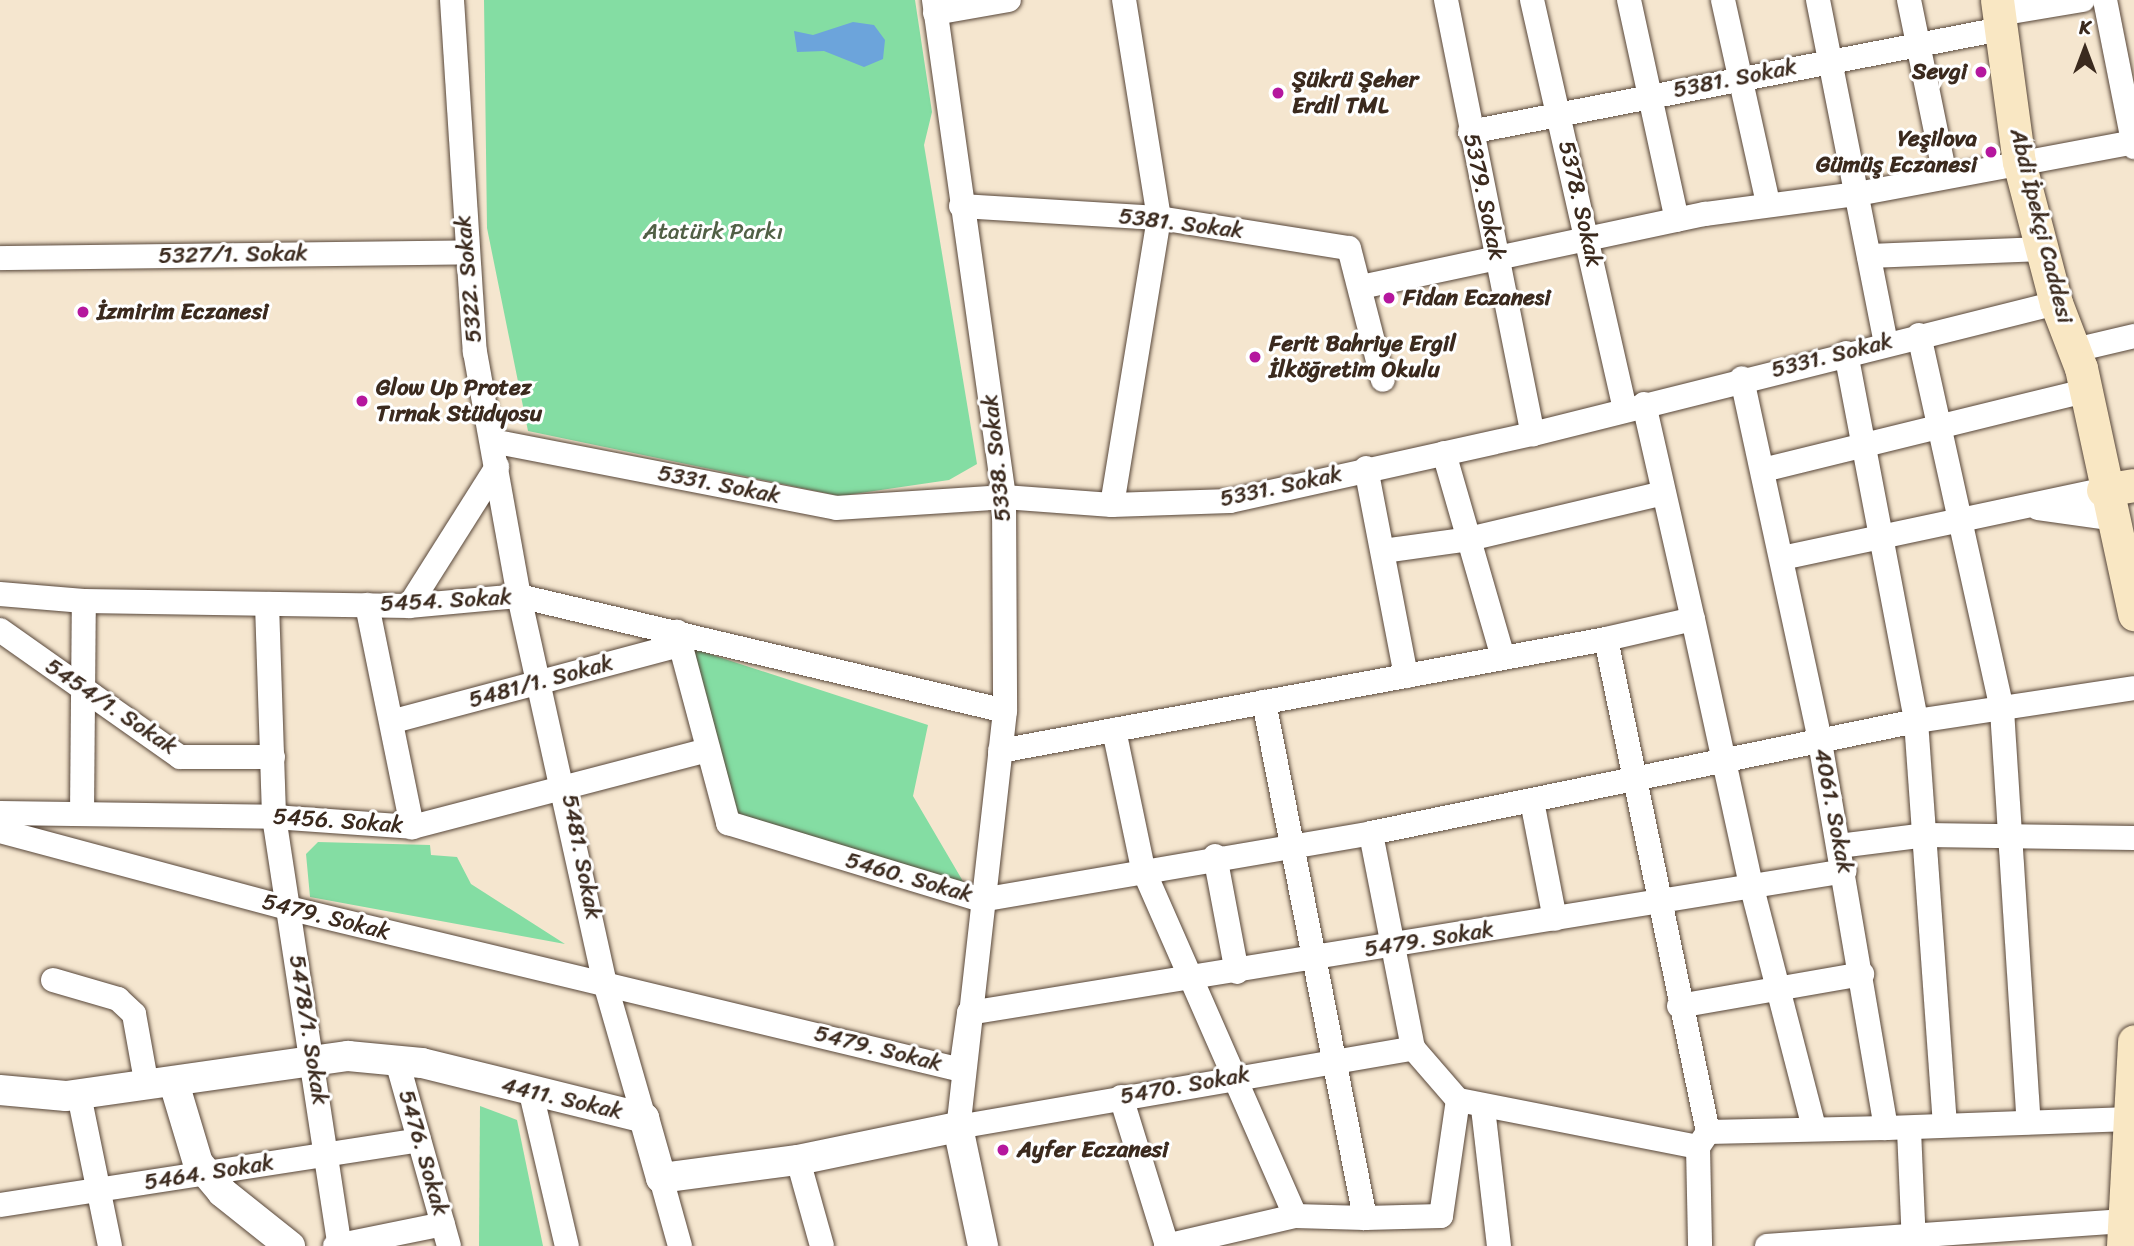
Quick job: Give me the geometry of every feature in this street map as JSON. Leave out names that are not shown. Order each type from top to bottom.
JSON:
[{"type":"main road","name":"Abdi İpekçi Caddesi","points":[[1999,14],[2020,162],[2056,303],[2080,370],[2118,494],[2123,569],[2134,614]]},
{"type":"main road","points":[[2123,1233],[2134,1041]]},
{"type":"street","name":"5322. Sokak","points":[[452,0],[467,252],[492,441],[519,596]]},
{"type":"street","points":[[961,206],[934,7],[1009,0]]},
{"type":"street","points":[[1112,505],[1159,218],[1124,0]]},
{"type":"street","name":"5379. Sokak","points":[[1446,0],[1470,132],[1533,434]]},
{"type":"street","name":"5378. Sokak","points":[[1532,0],[1587,237],[1634,406],[1664,493],[1751,884],[1814,1127]]},
{"type":"street","points":[[1629,0],[1677,220]]},
{"type":"street","points":[[1723,0],[1768,204]]},
{"type":"street","points":[[1818,0],[1886,343]]},
{"type":"street","points":[[1909,0],[1945,176]]},
{"type":"street","name":"5381. Sokak","points":[[1470,132],[1559,112],[1918,44],[1999,14],[2082,0]]},
{"type":"street","points":[[1361,287],[1496,255],[1677,220],[1768,204],[1857,194],[2020,162],[2134,144],[2105,0]]},
{"type":"street","name":"5381. Sokak","points":[[961,206],[1159,218],[1349,248],[1383,380]]},
{"type":"street","name":"5338. Sokak","points":[[961,206],[1004,497],[1005,711],[961,1070]]},
{"type":"street","points":[[1869,256],[2043,249]]},
{"type":"street","name":"5327/1. Sokak","points":[[0,258],[467,252]]},
{"type":"street","name":"5331. Sokak","points":[[492,441],[835,508],[1004,497],[1112,505],[1230,501],[1366,468],[1533,434],[1742,378],[2056,303]]},
{"type":"street","points":[[1919,335],[2002,710],[2015,835],[2029,1122]]},
{"type":"street","points":[[1763,470],[1939,427],[2080,370],[2134,336]]},
{"type":"street","points":[[1846,353],[1916,721],[1945,1123]]},
{"type":"street","name":"4061. Sokak","points":[[1742,378],[1783,558],[1820,740],[1845,870],[1861,974],[1898,1129],[1914,1240]]},
{"type":"street","points":[[1444,453],[1503,658]]},
{"type":"street","points":[[409,606],[497,467]]},
{"type":"street","points":[[1366,468],[1406,676]]},
{"type":"street","points":[[2038,508],[2088,486],[2118,494]]},
{"type":"street","points":[[1383,551],[1468,539],[1664,493]]},
{"type":"street","points":[[2069,496],[2118,494]]},
{"type":"street","points":[[1783,558],[1959,522],[2118,494]]},
{"type":"street","name":"5454. Sokak","points":[[0,594],[84,601],[409,606],[519,596],[1005,711]]},
{"type":"street","name":"5481. Sokak","points":[[519,596],[543,682],[566,783],[606,983],[644,1118]]},
{"type":"street","points":[[82,814],[84,601]]},
{"type":"street","name":"5478/1. Sokak","points":[[267,604],[274,817],[314,1063],[338,1246]]},
{"type":"street","points":[[367,605],[394,721],[412,827]]},
{"type":"street","points":[[1000,751],[1606,639],[1693,619]]},
{"type":"street","name":"5454/1. Sokak","points":[[0,630],[180,757],[273,758]]},
{"type":"street","name":"5460. Sokak","points":[[677,632],[708,750],[732,826],[981,900],[1294,842],[1371,833],[1725,763],[1916,721],[2134,688]]},
{"type":"street","name":"5481/1. Sokak","points":[[394,721],[672,647],[677,632]]},
{"type":"street","points":[[1606,639],[1703,1140],[1700,1246]]},
{"type":"street","points":[[1264,702],[1294,842],[1365,1218]]},
{"type":"street","points":[[1114,730],[1143,869],[1237,1076],[1296,1216]]},
{"type":"street","name":"5456. Sokak","points":[[0,813],[274,817],[412,827],[566,783],[708,750]]},
{"type":"street","points":[[1532,801],[1555,919]]},
{"type":"street","name":"5479. Sokak","points":[[0,831],[288,908],[961,1070],[969,1013],[1192,980],[1315,958],[1395,948],[1751,884],[1845,870]]},
{"type":"street","points":[[1371,833],[1413,1048],[1458,1100],[1483,1108],[1703,1140],[1814,1127],[1898,1129],[1945,1123],[2131,1119]]},
{"type":"street","points":[[1839,846],[1926,835],[2134,838]]},
{"type":"street","points":[[1215,856],[1237,972]]},
{"type":"street","points":[[1679,1006],[1861,974]]},
{"type":"street","points":[[53,980],[118,999],[134,1014],[161,1085],[207,1175],[290,1246]]},
{"type":"street","name":"5470. Sokak","points":[[958,1127],[1334,1058],[1413,1048]]},
{"type":"street","name":"4411. Sokak","points":[[0,1090],[79,1095],[348,1056],[397,1061],[644,1118],[662,1178]]},
{"type":"street","name":"5476. Sokak","points":[[397,1061],[446,1235]]},
{"type":"street","points":[[961,1070],[958,1127],[984,1246]]},
{"type":"street","points":[[531,1093],[567,1246]]},
{"type":"street","points":[[79,1095],[110,1246]]},
{"type":"street","points":[[1121,1097],[1167,1246],[1253,1239],[1296,1216],[1441,1216],[1458,1100]]},
{"type":"street","points":[[1483,1108],[1499,1246]]},
{"type":"street","points":[[680,1246],[662,1178],[798,1160],[958,1127]]},
{"type":"street","name":"5464. Sokak","points":[[0,1205],[419,1140]]},
{"type":"street","points":[[798,1160],[822,1246]]},
{"type":"street","points":[[1767,1246],[2123,1233]]},
{"type":"street","points":[[338,1246],[446,1235]]},
{"type":"green space","name":"Atatürk Parkı","points":[[484,0],[915,0],[932,112],[924,145],[977,464],[949,480],[840,496],[528,431],[487,228]]},
{"type":"green space","points":[[688,647],[928,725],[913,796],[971,895],[730,820]]},
{"type":"green space","points":[[318,842],[430,845],[431,855],[457,857],[471,884],[565,944],[310,897],[306,854]]},
{"type":"green space","points":[[480,1106],[517,1120],[543,1246],[479,1246]]},
{"type":"water","points":[[853,22],[874,25],[885,40],[883,59],[864,67],[824,51],[797,52],[794,31],[813,35]]},
{"type":"place","name":"Sevgi","points":[[1981,72]]},
{"type":"place","name":"Şükrü Şeher Erdil TML","points":[[1278,93]]},
{"type":"place","name":"Yeşilova Gümüş Eczanesi","points":[[1991,152]]},
{"type":"place","name":"Fidan Eczanesi","points":[[1389,298]]},
{"type":"place","name":"İzmirim Eczanesi","points":[[83,312]]},
{"type":"place","name":"Ferit Bahriye Ergil İlköğretim Okulu","points":[[1255,357]]},
{"type":"place","name":"Glow Up Protez Tırnak Stüdyosu","points":[[362,401]]},
{"type":"place","name":"Ayfer Eczanesi","points":[[1003,1150]]}]
